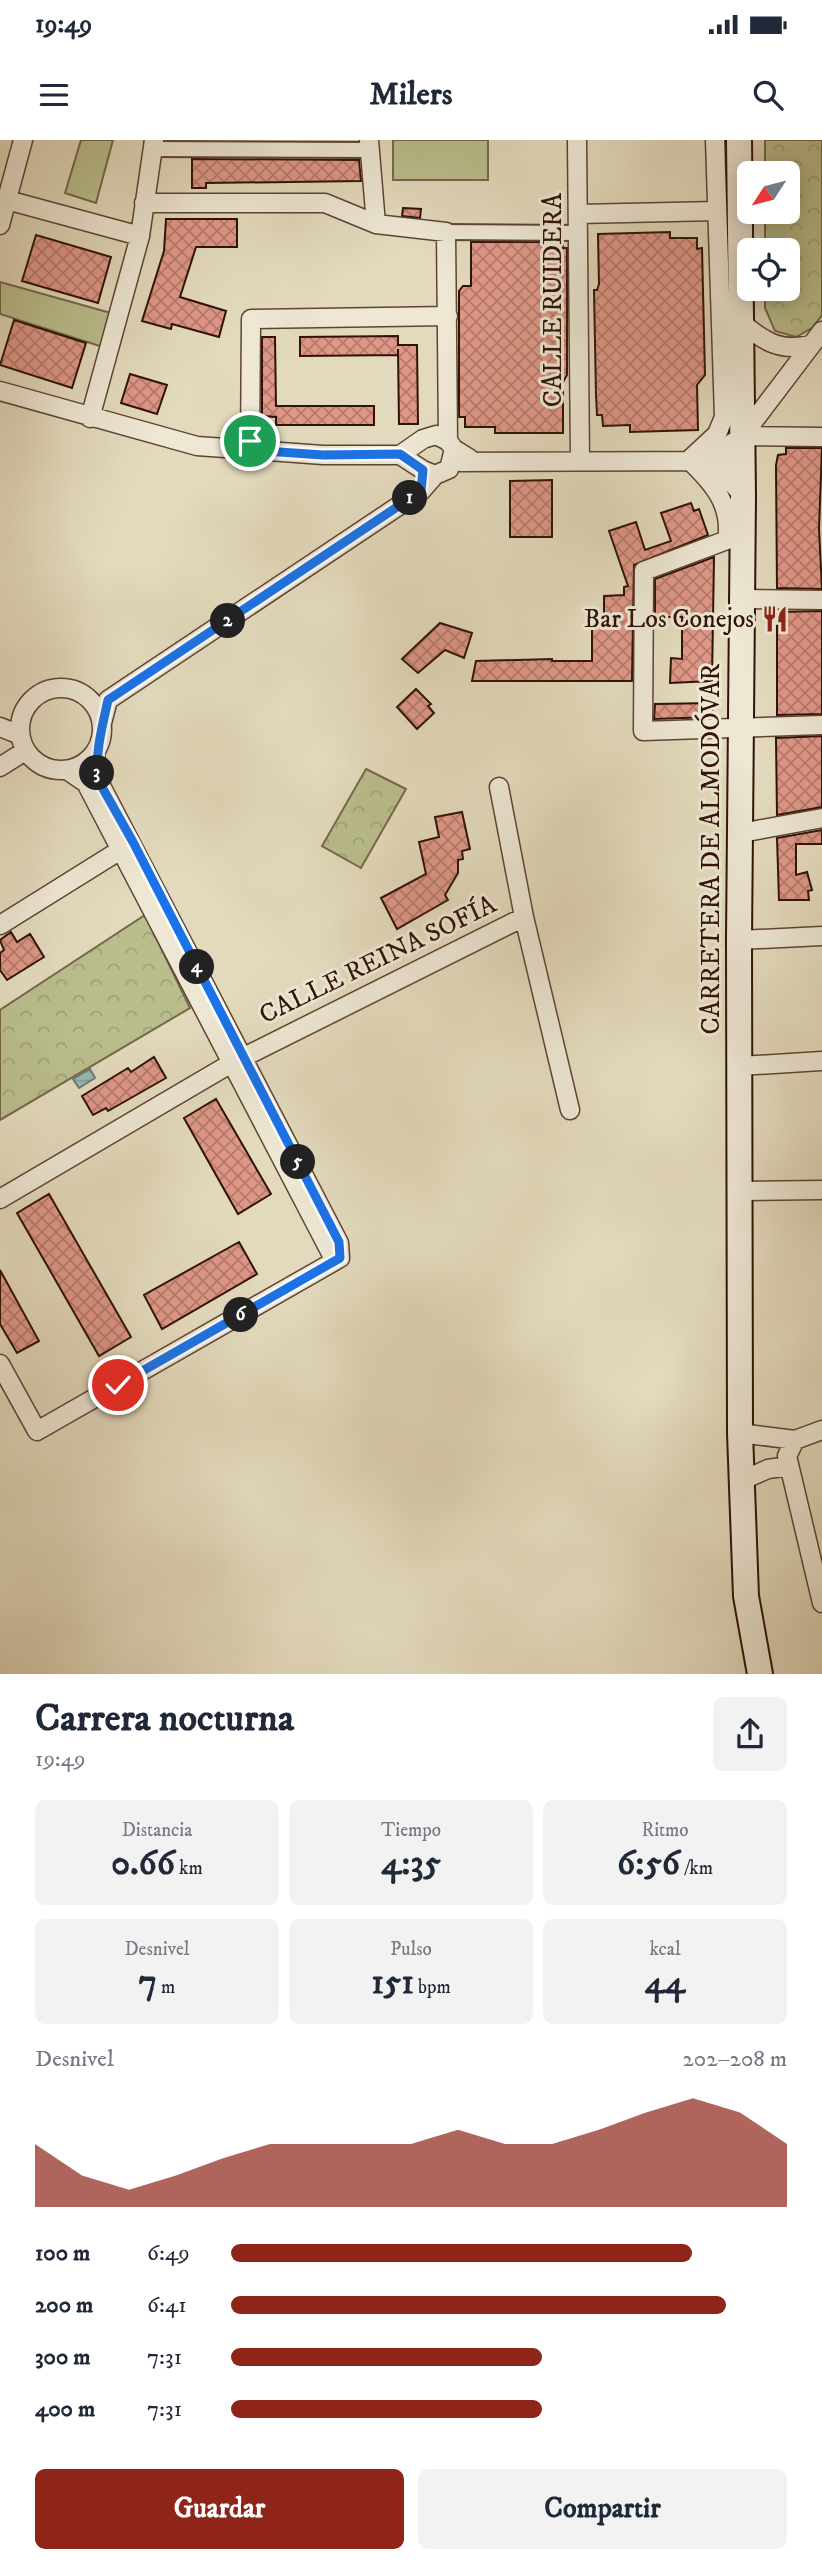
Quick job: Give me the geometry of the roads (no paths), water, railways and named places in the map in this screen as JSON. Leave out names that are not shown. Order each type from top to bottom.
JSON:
[{"type":"main road","name":"CARRETERA DE ALMODÓVAR","points":[[739,140],[743,485],[743,728],[739,940],[740,1433],[746,1596],[760,1674]]},
{"type":"street","points":[[0,225],[23,140]]},
{"type":"street","name":"CALLE RUIDERA","points":[[577,140],[580,460]]},
{"type":"street","points":[[689,460],[717,434],[724,417],[715,140]]},
{"type":"street","points":[[90,418],[140,236],[153,145],[370,145],[376,224]]},
{"type":"street","points":[[7,200],[140,236]]},
{"type":"street","points":[[144,203],[325,203],[376,224],[446,232],[579,233]]},
{"type":"street","points":[[579,214],[717,211]]},
{"type":"street","points":[[400,454],[425,470],[442,474],[452,449],[449,419],[446,232]]},
{"type":"street","points":[[250,450],[251,319],[448,316]]},
{"type":"street","points":[[740,322],[761,340],[781,348],[810,345]]},
{"type":"street","points":[[0,391],[197,446],[323,455],[400,454],[418,444],[580,460],[689,460],[727,455],[822,331]]},
{"type":"street","points":[[742,436],[822,437]]},
{"type":"street","points":[[14,732],[36,763],[51,770],[67,771],[83,765],[95,754],[102,739],[108,700],[421,491],[425,470],[415,457],[418,444]]},
{"type":"street","points":[[689,460],[743,485]]},
{"type":"street","points":[[689,460],[714,485],[722,500],[729,530],[727,540],[645,571],[643,731],[822,726]]},
{"type":"street","points":[[743,599],[822,600]]},
{"type":"street","points":[[0,767],[27,704],[39,693],[55,687],[71,688],[108,700]]},
{"type":"street","points":[[86,695],[97,707],[103,723]]},
{"type":"street","points":[[95,754],[98,780],[127,845],[335,1261]]},
{"type":"street","points":[[67,771],[86,783],[127,845]]},
{"type":"street","points":[[499,787],[524,917],[570,1110]]},
{"type":"street","points":[[741,833],[822,818]]},
{"type":"street","points":[[0,925],[127,845]]},
{"type":"street","name":"CALLE REINA SOFÍA","points":[[0,1199],[236,1060],[524,917]]},
{"type":"street","points":[[739,940],[822,936]]},
{"type":"street","points":[[0,1364],[37,1431],[340,1258],[339,1242],[236,1060]]},
{"type":"street","points":[[740,1066],[822,1061]]},
{"type":"street","points":[[740,1191],[822,1190]]},
{"type":"street","points":[[740,1433],[795,1440],[822,1430]]},
{"type":"street","points":[[795,1440],[787,1457],[822,1603]]},
{"type":"street","points":[[743,1480],[768,1469],[789,1466]]},
{"type":"water","points":[[90,1069],[95,1078],[79,1088],[73,1079]]},
{"type":"place","name":"Bar Los Conejos","points":[[775,619]]}]
